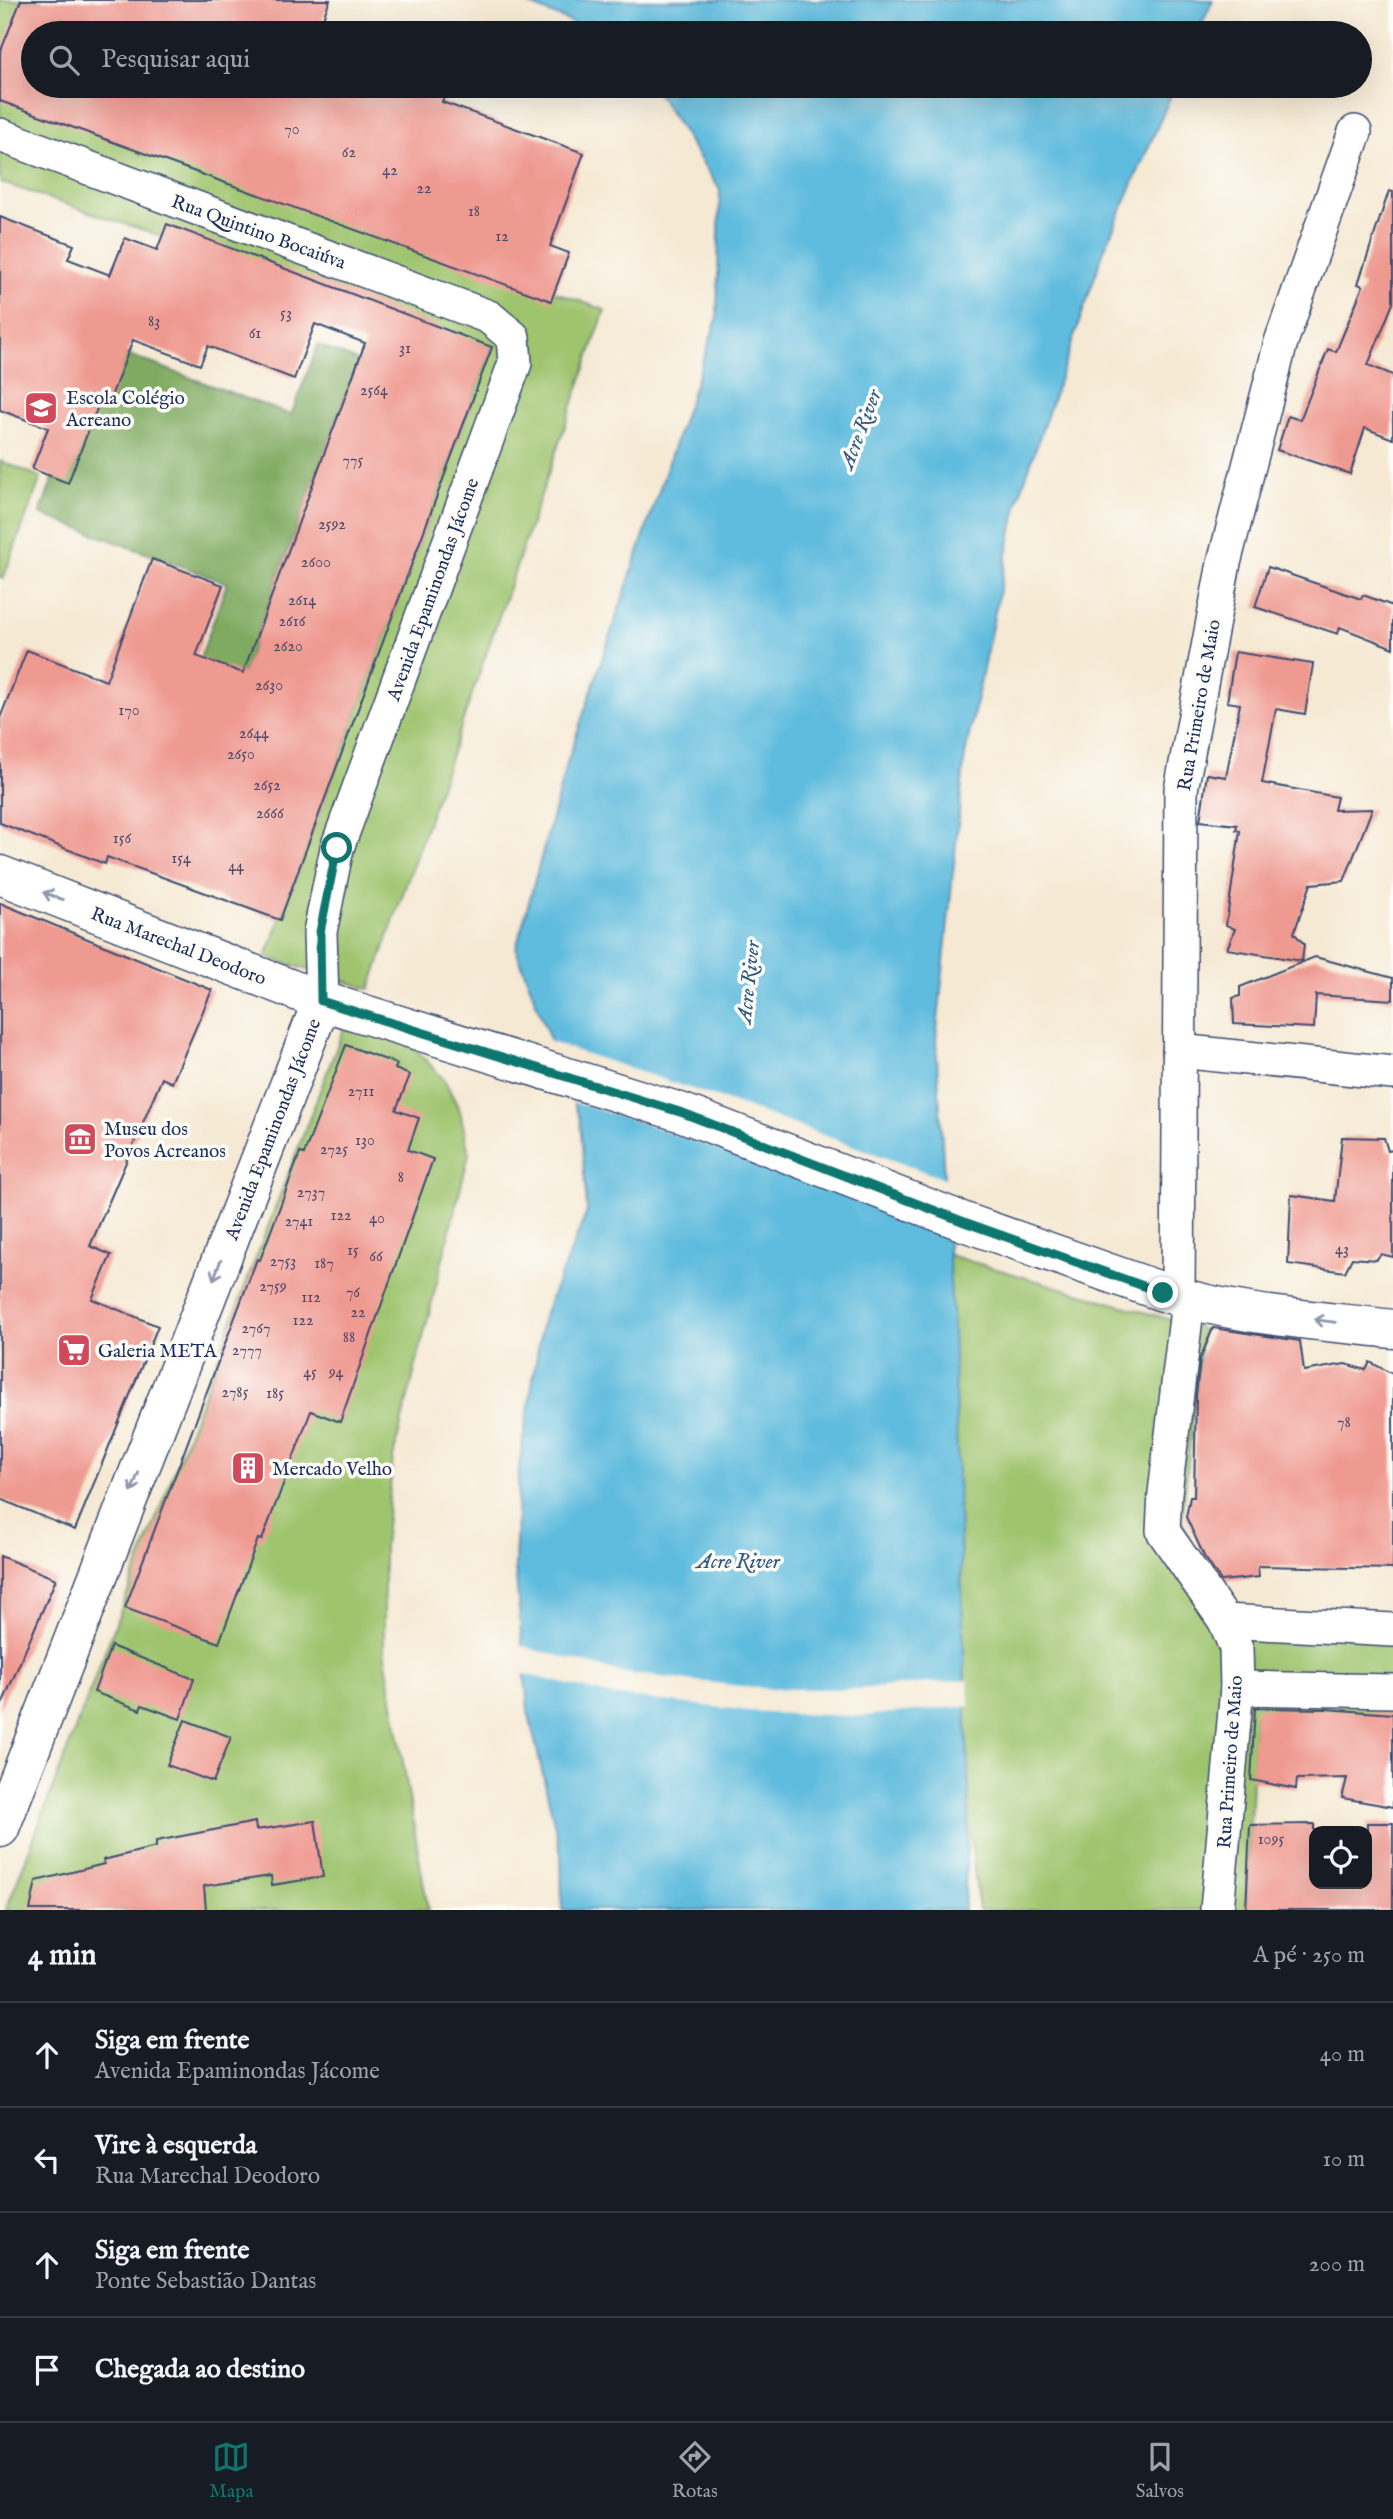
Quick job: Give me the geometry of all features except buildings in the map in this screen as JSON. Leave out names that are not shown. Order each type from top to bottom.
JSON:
[{"type":"main road","name":"Rua Marechal Deodoro","points":[[0,875],[321,1001],[683,1113],[967,1223],[1177,1297],[1278,1315],[1393,1329]]},
{"type":"main road","name":"Avenida Epaminondas Jácome","points":[[0,1828],[321,1001]]},
{"type":"street","name":"Rua Primeiro de Maio","points":[[1217,1910],[1237,1688],[1236,1648],[1225,1621],[1164,1531],[1177,1297],[1181,790],[1224,563],[1282,342],[1355,132]]},
{"type":"street","name":"Rua Quintino Bocaiúva","points":[[0,135],[489,317],[513,337]]},
{"type":"street","name":"Avenida Epaminondas Jácome","points":[[321,1001],[320,932],[337,848],[515,363],[513,337]]},
{"type":"street","points":[[1179,1051],[1393,1073]]},
{"type":"street","points":[[1225,1621],[1393,1630]]},
{"type":"street","points":[[1237,1688],[1393,1691]]},
{"type":"green space","points":[[0,0],[41,0],[32,21],[21,21],[21,49],[3,93],[605,310],[370,989],[266,957],[492,347],[0,182]]},
{"type":"green space","points":[[102,345],[291,415],[318,345],[358,361],[243,673],[199,661],[227,583],[40,514]]},
{"type":"green space","points":[[0,461],[41,477],[3,579],[0,577]]},
{"type":"green space","points":[[346,1023],[413,1046],[445,1081],[460,1111],[469,1154],[393,1457],[384,1546],[384,1650],[428,1910],[6,1910]]},
{"type":"green space","points":[[945,1254],[1202,1329],[1182,1520],[1221,1613],[1393,1622],[1393,1716],[1255,1715],[1246,1910],[979,1910],[958,1732]]},
{"type":"water","points":[[518,0],[1213,0],[1203,21],[569,21]]},
{"type":"water","name":"Acre River","points":[[661,98],[1170,98],[1104,250],[1019,497],[965,755],[936,1040],[953,1332],[969,1802],[964,1910],[562,1910],[561,1853],[528,1711],[515,1566],[519,1467],[543,1317],[587,1212],[580,1120],[516,949],[567,763],[717,319],[720,190]]},
{"type":"pier","points":[[547,1041],[740,1105],[947,1180],[951,1236],[813,1182],[646,1124],[569,1101]]},
{"type":"pier","points":[[518,1645],[622,1673],[768,1689],[858,1689],[968,1680],[969,1706],[860,1716],[768,1713],[610,1695],[521,1673]]},
{"type":"place","name":"Escola Colégio Acreano","points":[[41,408]]},
{"type":"place","name":"Museu dos Povos Acreanos","points":[[80,1139]]},
{"type":"place","name":"Galeria META","points":[[74,1350]]},
{"type":"place","name":"Mercado Velho","points":[[248,1468]]},
{"type":"route","points":[[337,848],[320,932],[321,1001],[683,1113],[967,1223],[1163,1293]]}]
